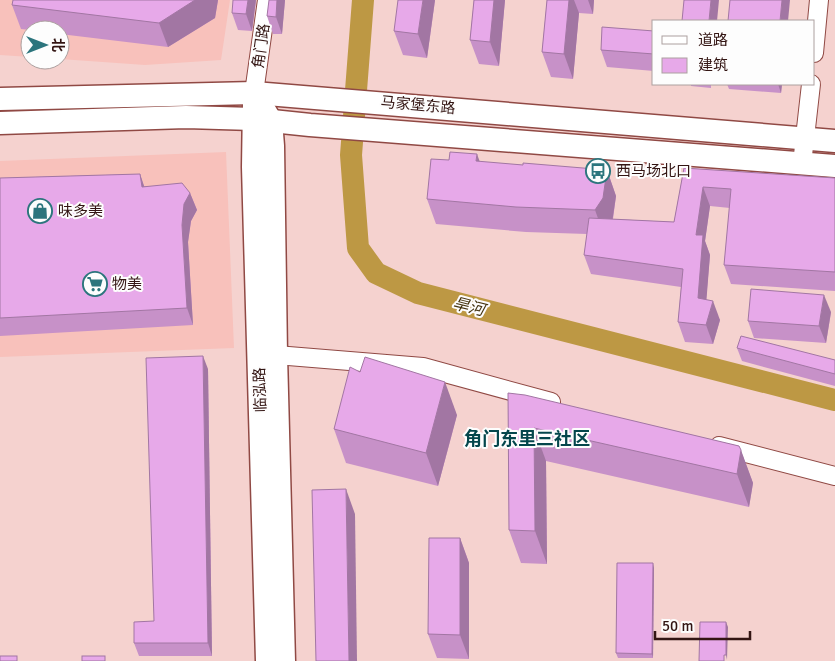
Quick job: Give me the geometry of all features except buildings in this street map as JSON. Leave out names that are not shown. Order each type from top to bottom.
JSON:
[{"type":"main road","name":"马家堡东路","points":[[0,99],[254,93],[835,141]]},
{"type":"main road","points":[[254,93],[262,120]]},
{"type":"main road","name":"马家堡东路","points":[[0,123],[186,117],[262,120],[835,166]]},
{"type":"main road","name":"临泓路","points":[[262,120],[274,146],[276,355],[284,661]]},
{"type":"main road","name":"临泓路","points":[[262,120],[267,661]]},
{"type":"street","name":"角门路","points":[[254,93],[267,0]]},
{"type":"street","points":[[815,42],[819,0]]},
{"type":"street","points":[[802,164],[810,85]]},
{"type":"street","points":[[276,355],[423,368],[566,406]]},
{"type":"street","points":[[700,441],[835,476]]},
{"type":"shaded area","points":[[0,0],[230,0],[221,60],[145,65],[70,60],[70,20],[20,20],[20,56],[0,55]]},
{"type":"shaded area","points":[[226,152],[234,348],[0,357],[0,161]]},
{"type":"waterway","name":"旱河","points":[[363,0],[351,155],[358,248],[376,273],[418,293],[835,400]]},
{"type":"place","name":"西马场北口","points":[[598,171]]},
{"type":"place","name":"味多美","points":[[40,211]]},
{"type":"place","name":"物美","points":[[95,284]]},
{"type":"district","name":"角门东里三社区","points":[[527,439]]}]
